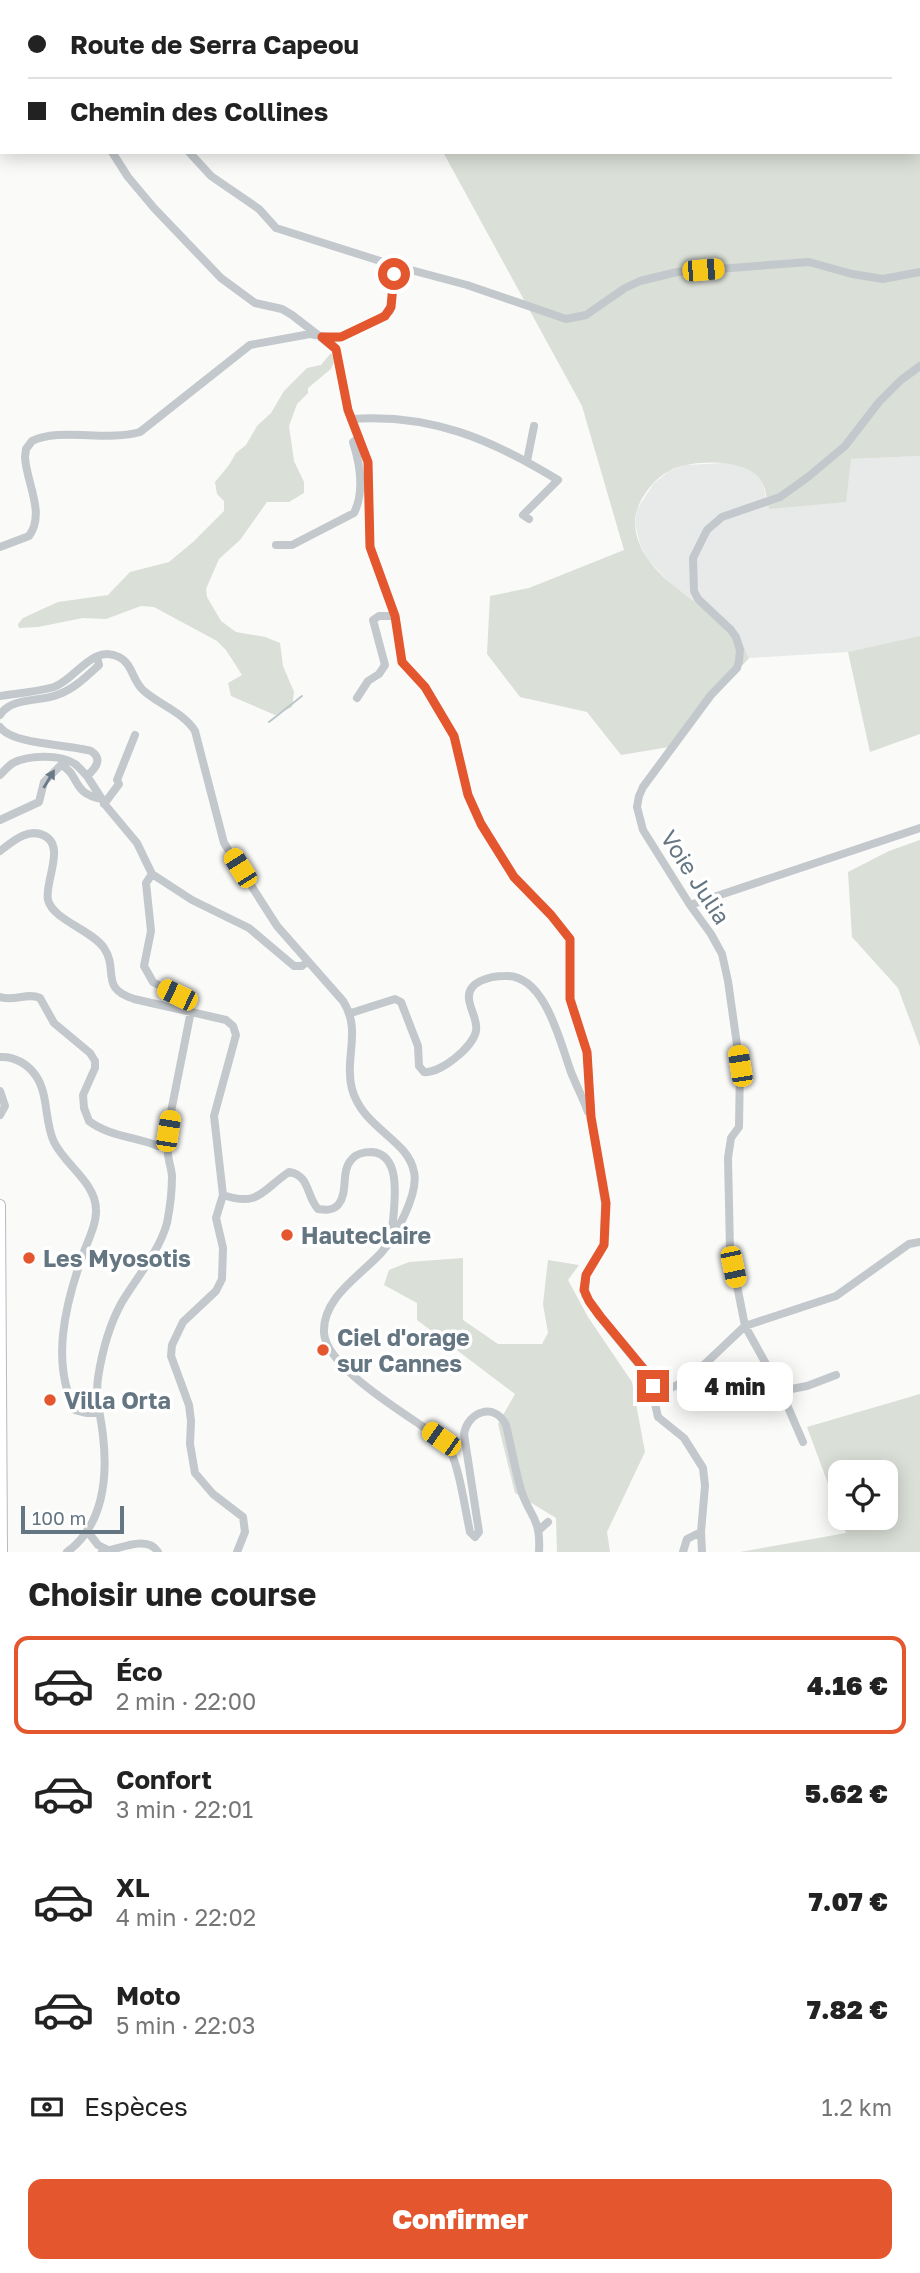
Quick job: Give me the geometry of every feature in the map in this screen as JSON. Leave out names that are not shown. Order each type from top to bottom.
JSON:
[{"type":"main road","points":[[0,1205],[2,1552]]},
{"type":"street","points":[[113,154],[154,208],[221,278],[249,300],[282,309],[336,349],[351,419],[370,469],[372,554],[395,616],[402,662],[425,687],[454,736],[474,813],[514,877],[570,939],[570,999],[587,1052],[591,1117],[604,1188],[606,1221],[604,1245],[586,1275],[585,1295],[643,1368],[653,1386],[658,1417],[684,1438],[702,1468],[705,1486],[702,1552]]},
{"type":"street","points":[[191,154],[211,176],[258,209],[276,228],[467,285],[566,318],[586,315],[640,281],[677,272],[809,262],[883,279],[920,272]]},
{"type":"street","points":[[0,547],[29,536],[35,524],[35,507],[25,457],[26,449],[32,440],[47,436],[121,436],[140,432],[250,345],[303,335],[341,337],[385,316],[391,307],[396,266]]},
{"type":"street","name":"Voie Julia","points":[[803,1442],[781,1391],[745,1326],[730,1250],[728,1158],[731,1138],[738,1127],[740,1066],[722,954],[643,831],[638,807],[639,796],[711,695],[737,668],[739,661],[740,650],[736,637],[694,591],[692,571],[695,551],[707,530],[722,517],[780,497],[808,477],[845,446],[879,402],[920,366]]},
{"type":"street","points":[[351,419],[412,419],[448,428],[527,461],[558,480],[523,515],[529,520]]},
{"type":"street","points":[[527,461],[534,426]]},
{"type":"street","points":[[276,545],[292,545],[354,513],[358,505],[361,466],[353,442],[359,438]]},
{"type":"street","points":[[357,698],[368,681],[379,674],[385,665],[373,620],[379,616],[395,616]]},
{"type":"street","points":[[0,696],[56,686],[85,663],[109,654],[124,660],[141,688],[192,727],[198,737],[224,843],[277,926],[344,1001],[351,1013],[352,1087],[359,1107],[370,1121],[410,1158],[414,1171],[416,1182],[413,1194],[392,1236],[382,1252],[353,1278],[327,1315],[324,1335],[329,1349],[343,1368],[448,1446],[470,1532],[475,1537],[479,1532],[464,1434],[466,1424],[471,1417],[487,1412],[502,1417],[522,1492],[536,1518],[539,1552]]},
{"type":"street","points":[[0,715],[11,705],[48,698],[75,686],[99,665],[97,657]]},
{"type":"street","points":[[0,727],[17,738],[91,751],[97,757],[97,762],[96,768],[87,776]]},
{"type":"street","points":[[103,802],[119,785],[117,780],[135,735]]},
{"type":"street","points":[[0,775],[13,764],[47,757],[67,760],[76,765],[137,843],[152,874],[192,900],[249,928],[294,966],[302,966],[307,962]]},
{"type":"street","points":[[0,820],[39,802],[44,782],[61,765],[69,771],[81,791],[103,802]]},
{"type":"street","points":[[690,905],[920,828]]},
{"type":"street","points":[[0,851],[23,835],[41,834],[49,838],[54,853],[47,898],[52,908],[105,949],[115,989],[122,995],[226,1020],[233,1026],[236,1035],[214,1116],[223,1195],[216,1218],[223,1248],[222,1279],[216,1291],[183,1322],[172,1345],[171,1356],[189,1405],[190,1444],[195,1473],[213,1494],[243,1517],[245,1532],[237,1552]]},
{"type":"street","points":[[152,874],[146,883],[151,931],[144,966],[153,982],[177,995],[191,1011]]},
{"type":"street","points":[[351,1013],[395,999],[401,1002],[418,1046],[419,1066],[429,1073],[457,1057],[476,1035],[476,1025],[468,998],[475,984],[495,976],[514,975],[532,986],[554,1022],[571,1072],[591,1117]]},
{"type":"street","points":[[0,998],[7,1000],[29,995],[40,998],[60,1029],[90,1053],[95,1061],[95,1068],[85,1088],[82,1102],[89,1121],[103,1129],[163,1147]]},
{"type":"street","points":[[68,1552],[88,1532],[99,1508],[104,1485],[104,1438],[97,1380],[104,1344],[121,1304],[150,1260],[166,1225],[172,1182],[170,1162],[163,1147],[191,1011]]},
{"type":"street","points":[[0,1057],[13,1058],[36,1075],[41,1084],[46,1117],[54,1142],[95,1200],[95,1220],[69,1293],[63,1346],[68,1396],[75,1410],[99,1413]]},
{"type":"street","points":[[0,1091],[5,1106],[0,1115]]},
{"type":"street","points":[[223,1195],[239,1200],[252,1200],[289,1172],[304,1179],[318,1209],[331,1210],[343,1197],[346,1169],[350,1160],[358,1154],[378,1153],[387,1159],[395,1181],[392,1236]]},
{"type":"street","points":[[654,1400],[663,1398],[667,1390],[689,1379],[745,1326],[836,1296],[909,1244],[920,1242]]},
{"type":"street","points":[[781,1391],[807,1386],[836,1375]]},
{"type":"street","points":[[653,1386],[662,1385],[667,1390]]},
{"type":"street","points":[[539,1530],[548,1522]]},
{"type":"street","points":[[88,1532],[106,1551],[144,1543],[155,1547],[158,1552]]},
{"type":"street","points":[[683,1552],[687,1539],[701,1532]]},
{"type":"shaded area","points":[[444,154],[920,154],[920,456],[851,459],[846,502],[769,509],[764,485],[753,472],[730,464],[717,463],[690,464],[669,471],[651,486],[641,500],[635,523],[643,552],[675,587],[732,628],[749,658],[669,747],[621,755],[587,712],[520,697],[487,654],[490,596],[529,588],[624,550],[582,406]]},
{"type":"shaded area","points":[[330,354],[334,362],[331,369],[308,388],[308,393],[297,404],[289,426],[294,461],[304,482],[304,493],[289,502],[267,502],[240,540],[219,559],[206,589],[207,597],[221,621],[236,632],[265,637],[280,643],[283,666],[294,692],[292,707],[275,715],[231,696],[228,683],[242,675],[226,650],[217,641],[154,607],[141,606],[106,619],[83,618],[19,628],[18,624],[23,618],[58,602],[108,595],[130,572],[169,562],[193,542],[224,511],[224,501],[217,494],[215,482],[236,453],[246,445],[257,426],[271,413],[284,391],[307,368],[321,365]]},
{"type":"shaded area","points":[[920,456],[918,637],[848,652],[749,658],[736,632],[673,586],[648,560],[640,544],[635,523],[637,509],[654,483],[669,471],[685,465],[724,463],[754,472],[762,480],[769,509],[851,459]]},
{"type":"shaded area","points":[[920,636],[920,734],[870,752],[848,652]]},
{"type":"shaded area","points":[[920,840],[920,1047],[898,988],[852,937],[848,872],[889,851]]},
{"type":"shaded area","points":[[463,1258],[463,1320],[498,1344],[542,1344],[548,1333],[543,1304],[548,1260],[579,1265],[568,1280],[588,1317],[632,1382],[645,1452],[607,1532],[610,1552],[557,1552],[556,1518],[515,1493],[498,1424],[515,1394],[417,1320],[417,1303],[384,1285],[389,1270],[409,1262]]},
{"type":"shaded area","points":[[920,1394],[920,1552],[740,1552],[846,1533],[845,1530],[898,1530],[898,1460],[828,1460],[828,1484],[807,1427]]},
{"type":"waterway","points":[[269,722],[302,696]]},
{"type":"place","name":"Hauteclaire","points":[[287,1235]]},
{"type":"place","name":"Les Myosotis","points":[[29,1258]]},
{"type":"place","name":"Ciel d'orage sur Cannes","points":[[323,1350]]},
{"type":"place","name":"Villa Orta","points":[[50,1400]]},
{"type":"route","points":[[394,274],[391,307],[385,316],[341,337],[322,337],[336,349],[348,410],[370,469],[370,547],[395,616],[402,662],[425,687],[454,736],[474,813],[514,877],[570,939],[570,999],[587,1052],[591,1117],[606,1203],[604,1245],[586,1275],[584,1290],[600,1316],[643,1368],[653,1386]]}]
